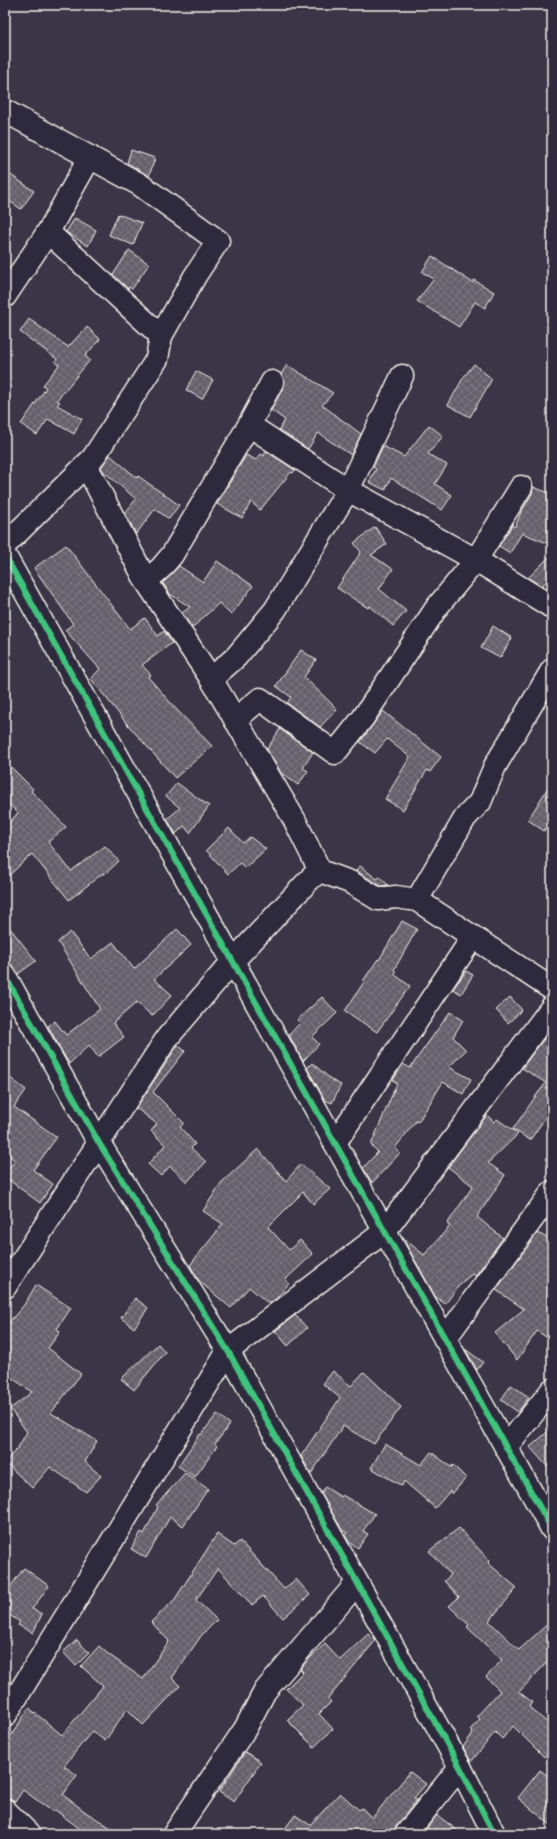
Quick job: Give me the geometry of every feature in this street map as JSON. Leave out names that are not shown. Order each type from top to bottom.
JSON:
[{"type":"street","points":[[5,112],[90,156],[139,184],[218,241],[195,276],[161,336],[157,359],[93,458],[5,546]]},
{"type":"street","points":[[5,296],[48,232],[90,156]]},
{"type":"street","points":[[48,232],[161,336]]},
{"type":"street","points":[[211,679],[236,657],[275,610],[348,490],[402,376]]},
{"type":"street","points":[[146,581],[161,568],[172,555],[249,426],[272,382]]},
{"type":"street","points":[[249,426],[348,490],[476,560],[552,607]]},
{"type":"street","points":[[86,465],[146,581],[211,679],[294,819],[320,871],[350,882],[378,899],[396,897],[417,900],[552,989]]},
{"type":"street","points":[[235,720],[260,699],[335,753],[363,718],[437,607],[476,560],[521,487]]},
{"type":"street","points":[[5,556],[552,1529]]},
{"type":"street","points":[[417,900],[465,818],[480,802],[495,766],[552,670]]},
{"type":"street","points":[[5,1287],[167,1038],[233,961],[311,878],[320,871]]},
{"type":"street","points":[[335,1143],[473,937]]},
{"type":"street","points":[[5,976],[99,1143],[228,1351],[460,1767],[494,1834]]},
{"type":"street","points":[[5,1716],[228,1351],[385,1232],[552,1007]]},
{"type":"street","points":[[445,1339],[552,1192]]},
{"type":"street","points":[[506,1446],[552,1390]]},
{"type":"street","points":[[174,1834],[245,1729],[265,1691],[357,1583]]},
{"type":"street","points":[[406,1834],[460,1767]]},
{"type":"street","points":[[5,1810],[29,1834]]},
{"type":"building","points":[[131,150],[155,158],[149,176],[127,163]]},
{"type":"building","points":[[5,171],[34,191],[21,209],[5,198]]},
{"type":"building","points":[[118,214],[142,223],[133,245],[109,235]]},
{"type":"building","points":[[75,218],[96,230],[88,246],[66,232]]},
{"type":"building","points":[[129,250],[149,264],[132,289],[129,287],[128,289],[113,275]]},
{"type":"building","points":[[432,256],[473,283],[474,280],[494,292],[485,308],[475,302],[459,327],[417,301],[434,279],[422,272]]},
{"type":"building","points":[[29,319],[68,347],[87,327],[100,339],[85,356],[90,360],[57,400],[60,402],[57,405],[82,419],[74,434],[48,419],[37,435],[21,424],[46,388],[43,385],[59,365],[55,362],[57,359],[20,332]]},
{"type":"building","points":[[474,364],[492,379],[470,417],[448,405],[463,378]]},
{"type":"building","points":[[287,365],[333,393],[322,405],[361,434],[351,455],[318,433],[308,449],[279,430],[285,420],[271,410],[283,388],[284,381],[281,374]]},
{"type":"building","points":[[196,371],[213,380],[202,399],[186,390]]},
{"type":"building","points":[[429,425],[443,436],[428,454],[447,465],[435,484],[452,495],[442,510],[391,478],[385,490],[369,482],[376,469],[373,467],[383,446],[404,457]]},
{"type":"building","points":[[266,451],[295,470],[293,473],[291,472],[260,510],[251,502],[242,518],[217,504],[246,455],[256,460],[261,454],[264,456]]},
{"type":"building","points":[[110,455],[137,478],[138,476],[179,505],[169,519],[155,509],[136,534],[125,513],[136,499],[103,471],[101,467]]},
{"type":"building","points":[[533,487],[552,494],[552,545],[522,533],[510,553],[499,546],[512,525],[515,527],[521,512],[532,494]]},
{"type":"building","points":[[375,527],[387,544],[371,555],[393,569],[379,589],[406,611],[393,626],[370,606],[368,608],[337,588],[361,552],[354,543]]},
{"type":"building","points":[[66,545],[130,629],[145,618],[158,636],[164,631],[172,643],[142,665],[151,675],[148,677],[176,709],[212,746],[175,778],[128,725],[91,679],[100,669],[65,630],[73,624],[34,568]]},
{"type":"building","points":[[552,554],[552,576],[542,586],[528,578]]},
{"type":"building","points":[[217,561],[253,586],[231,615],[219,603],[192,628],[182,613],[190,607],[170,594],[163,583],[179,566],[203,582]]},
{"type":"building","points":[[493,626],[512,638],[500,658],[481,648]]},
{"type":"building","points":[[301,650],[316,660],[304,677],[337,709],[320,727],[287,703],[291,697],[276,686]]},
{"type":"building","points":[[383,711],[441,757],[430,772],[427,770],[403,810],[385,799],[410,757],[387,739],[375,753],[360,742]]},
{"type":"building","points":[[280,729],[313,752],[303,768],[308,771],[298,785],[281,773],[267,749]]},
{"type":"building","points":[[5,761],[33,789],[31,791],[66,827],[48,842],[71,871],[105,846],[119,861],[104,875],[103,873],[69,900],[32,854],[5,879],[5,827],[18,813],[5,800]]},
{"type":"building","points":[[552,781],[552,819],[544,831],[528,820]]},
{"type":"building","points":[[177,783],[209,806],[190,833],[184,826],[176,834],[167,819],[180,808],[166,796]]},
{"type":"building","points":[[229,828],[243,843],[250,837],[266,849],[245,868],[240,863],[228,874],[206,850]]},
{"type":"building","points":[[360,866],[377,879],[380,877],[388,885],[381,886],[356,871]]},
{"type":"building","points":[[402,921],[417,929],[394,970],[396,972],[394,974],[410,986],[377,1032],[345,1011],[364,982],[363,981],[378,959],[379,960]]},
{"type":"building","points":[[5,922],[36,961],[18,974],[12,965],[5,964]]},
{"type":"building","points":[[177,929],[191,945],[154,979],[172,995],[152,1016],[137,1002],[113,1023],[124,1037],[98,1057],[89,1045],[69,1064],[48,1026],[55,1021],[66,1035],[100,1009],[58,942],[70,932],[91,959],[113,942],[134,969]]},
{"type":"building","points":[[466,971],[473,975],[461,994],[453,989]]},
{"type":"building","points":[[322,997],[337,1013],[312,1037],[319,1044],[303,1061],[289,1035],[300,1023],[297,1020]]},
{"type":"building","points":[[510,997],[522,1010],[508,1023],[496,1010]]},
{"type":"building","points":[[450,1012],[463,1020],[453,1037],[466,1050],[449,1067],[471,1079],[463,1094],[443,1082],[418,1122],[416,1121],[395,1148],[400,1153],[372,1183],[363,1168],[378,1152],[371,1145],[397,1083],[393,1080],[403,1064],[410,1068]]},
{"type":"building","points":[[552,1028],[552,1108],[530,1140],[513,1129],[546,1083],[522,1068]]},
{"type":"building","points":[[178,1045],[185,1051],[153,1092],[184,1123],[180,1127],[195,1144],[191,1148],[206,1162],[187,1182],[170,1166],[161,1176],[148,1164],[165,1145],[151,1131],[157,1124],[136,1108]]},
{"type":"building","points":[[312,1063],[333,1081],[341,1085],[332,1103],[325,1100],[307,1068]]},
{"type":"building","points":[[5,1074],[26,1090],[14,1107],[57,1137],[33,1170],[53,1184],[40,1203],[5,1177],[5,1173],[15,1161],[5,1150]]},
{"type":"building","points":[[487,1115],[494,1122],[497,1119],[518,1134],[488,1163],[505,1175],[477,1217],[503,1238],[475,1276],[472,1274],[461,1283],[445,1304],[435,1296],[402,1237],[424,1255],[450,1226],[447,1224],[473,1186],[448,1167]]},
{"type":"building","points":[[258,1149],[286,1181],[301,1164],[330,1189],[313,1204],[303,1192],[268,1227],[289,1250],[300,1240],[313,1254],[285,1280],[289,1283],[277,1298],[269,1304],[249,1287],[231,1308],[199,1281],[190,1265],[223,1224],[203,1211],[221,1183]]},
{"type":"building","points":[[537,1233],[552,1240],[552,1341],[537,1331],[517,1360],[495,1333],[524,1309],[496,1290]]},
{"type":"building","points":[[36,1285],[71,1308],[57,1329],[60,1332],[48,1348],[81,1374],[51,1413],[97,1441],[85,1462],[101,1476],[86,1492],[50,1467],[32,1488],[5,1462],[17,1449],[27,1432],[10,1409],[32,1392],[5,1373],[5,1327],[24,1305]]},
{"type":"building","points":[[135,1298],[148,1308],[134,1328],[121,1318]]},
{"type":"building","points":[[295,1315],[307,1328],[288,1346],[275,1331]]},
{"type":"building","points":[[158,1344],[165,1352],[134,1390],[121,1379]]},
{"type":"building","points":[[465,1349],[483,1362],[477,1370]]},
{"type":"building","points":[[333,1371],[351,1386],[364,1372],[401,1407],[374,1444],[343,1426],[311,1474],[301,1456],[340,1398],[323,1384]]},
{"type":"building","points":[[511,1385],[529,1397],[518,1412],[501,1400]]},
{"type":"building","points":[[217,1414],[230,1424],[215,1444],[217,1446],[195,1477],[178,1466],[200,1434],[201,1435]]},
{"type":"building","points":[[552,1428],[552,1472],[530,1447]]},
{"type":"building","points":[[385,1444],[421,1465],[431,1452],[451,1467],[453,1465],[466,1478],[452,1494],[450,1491],[435,1508],[404,1481],[402,1486],[371,1468]]},
{"type":"building","points":[[185,1473],[208,1489],[183,1526],[170,1517],[146,1558],[131,1549],[141,1532],[144,1534],[158,1507],[156,1505]]},
{"type":"building","points":[[325,1487],[375,1514],[363,1531],[368,1534],[358,1548],[349,1542],[345,1535],[347,1533],[342,1530],[321,1493]]},
{"type":"building","points":[[459,1528],[490,1561],[488,1563],[517,1588],[489,1621],[519,1650],[552,1620],[552,1657],[519,1692],[532,1702],[529,1707],[552,1727],[552,1747],[544,1757],[513,1726],[502,1739],[495,1732],[471,1762],[463,1747],[473,1733],[470,1730],[480,1719],[477,1716],[500,1691],[486,1677],[502,1660],[467,1627],[469,1625],[449,1606],[459,1597],[444,1581],[451,1575],[429,1551]]},
{"type":"building","points":[[217,1534],[234,1546],[240,1541],[284,1589],[296,1579],[310,1595],[283,1618],[263,1596],[252,1605],[218,1568],[196,1600],[217,1620],[201,1636],[172,1678],[180,1686],[143,1725],[127,1709],[105,1741],[92,1731],[64,1766],[77,1775],[63,1795],[87,1813],[121,1834],[87,1834],[55,1810],[53,1812],[23,1790],[15,1802],[5,1798],[5,1745],[29,1708],[62,1735],[103,1686],[81,1666],[99,1646],[143,1679],[169,1641],[151,1622],[175,1599]]},
{"type":"building","points":[[24,1568],[49,1586],[32,1609],[42,1614],[33,1633],[18,1625],[20,1622],[5,1612],[5,1594]]},
{"type":"building","points":[[368,1634],[375,1641],[328,1699],[331,1702],[319,1714],[333,1729],[314,1747],[287,1720],[303,1705],[286,1689],[303,1672],[300,1669],[325,1644],[340,1660]]},
{"type":"building","points":[[77,1640],[89,1653],[76,1666],[63,1652]]},
{"type":"building","points":[[245,1752],[261,1762],[234,1802],[219,1792]]},
{"type":"building","points":[[540,1770],[552,1779],[552,1826],[518,1798]]},
{"type":"building","points":[[410,1772],[426,1784],[414,1798],[417,1800],[396,1826],[394,1834],[281,1834],[295,1815],[310,1825],[340,1793],[359,1810],[362,1808],[372,1818]]},
{"type":"building","points":[[437,1815],[462,1834],[422,1834]]},
{"type":"cycle path","points":[[5,556],[552,1529]]},
{"type":"cycle path","points":[[5,976],[99,1143],[228,1351],[460,1767],[494,1834]]}]
